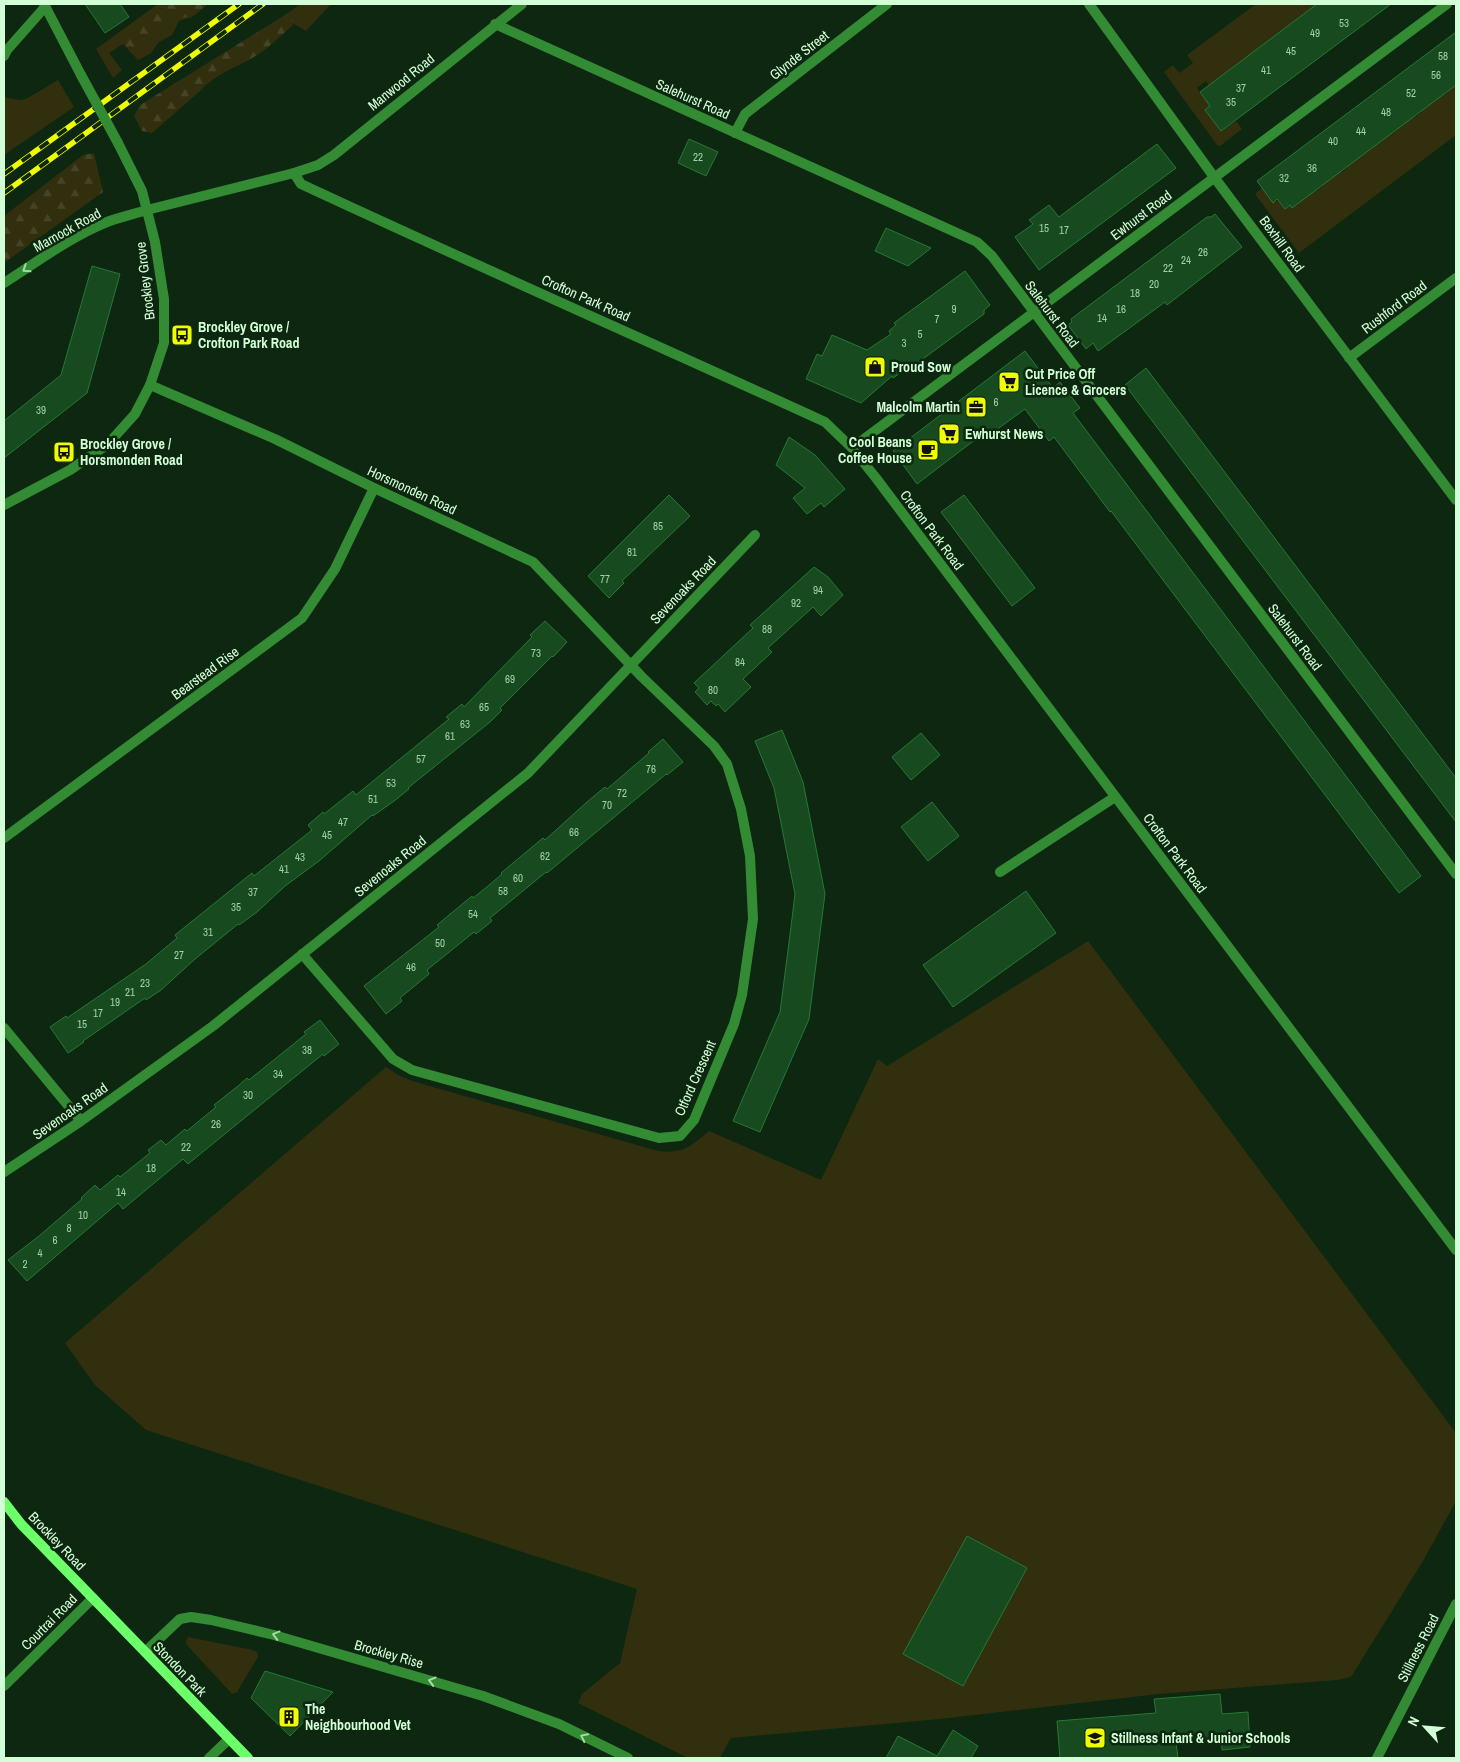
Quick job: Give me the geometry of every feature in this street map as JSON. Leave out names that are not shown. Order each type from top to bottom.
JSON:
[{"type":"main road","name":"Brockley Road","points":[[4,1502],[20,1524],[93,1598]]},
{"type":"main road","name":"Stondon Park","points":[[93,1598],[248,1758]]},
{"type":"street","name":"Manwood Road","points":[[294,173],[318,165],[334,155],[522,4]]},
{"type":"street","name":"Glynde Street","points":[[735,133],[745,114],[887,4]]},
{"type":"street","name":"Bexhill Road","points":[[1089,4],[1214,177],[1456,500]]},
{"type":"street","name":"Ewhurst Road","points":[[852,448],[1446,4]]},
{"type":"street","points":[[4,56],[44,5]]},
{"type":"street","name":"Brockley Grove","points":[[4,505],[70,470],[108,444],[135,414],[150,385],[164,343],[164,299],[156,248],[142,191],[44,5]]},
{"type":"street","name":"Salehurst Road","points":[[495,24],[976,242],[992,256],[1456,874]]},
{"type":"street","points":[[147,210],[294,173]]},
{"type":"street","name":"Crofton Park Road","points":[[294,173],[301,184],[420,240],[825,422],[852,448],[876,478],[1456,1250]]},
{"type":"street","name":"Marnock Road","points":[[4,283],[68,241],[108,222],[147,210]]},
{"type":"street","name":"Rushford Road","points":[[1348,358],[1456,278]]},
{"type":"street","name":"Horsmonden Road","points":[[150,385],[276,438],[374,488],[533,562],[631,665]]},
{"type":"street","name":"Bearstead Rise","points":[[4,838],[302,618],[335,569],[374,488]]},
{"type":"street","name":"Sevenoaks Road","points":[[4,1172],[82,1121],[213,1026],[528,773],[755,535]]},
{"type":"street","name":"Otford Crescent","points":[[302,954],[392,1059],[412,1070],[659,1138],[680,1136],[694,1120],[734,1024],[742,995],[753,919],[750,856],[741,809],[727,764],[714,746],[631,665]]},
{"type":"street","points":[[1000,872],[1115,797]]},
{"type":"street","points":[[4,1028],[82,1121]]},
{"type":"street","name":"Courtrai Road","points":[[4,1686],[93,1598]]},
{"type":"street","name":"Stillness Road","points":[[1377,1758],[1456,1604]]},
{"type":"street","name":"Brockley Rise","points":[[145,1652],[180,1619],[191,1617],[211,1620],[274,1635],[483,1696],[559,1724],[628,1758]]},
{"type":"street","points":[[209,1758],[228,1739]]},
{"type":"green space","points":[[158,4],[208,4],[192,17],[179,21],[172,35],[159,42],[150,54],[138,60],[123,44],[109,53],[122,70],[113,78],[96,49]]},
{"type":"green space","points":[[158,4],[208,4],[192,17],[177,18],[168,29],[154,38],[147,48],[132,54],[123,43],[124,29]]},
{"type":"green space","points":[[300,4],[331,4],[306,31],[294,24],[288,13]]},
{"type":"green space","points":[[1256,4],[1328,4],[1334,12],[1313,7],[1299,18],[1309,32],[1300,38],[1290,24],[1251,54],[1251,75],[1241,61],[1225,73],[1227,93],[1217,79],[1209,85],[1206,81],[1197,88],[1210,106],[1205,110],[1221,131],[1236,121],[1242,129],[1220,146],[1217,145],[1164,72],[1173,65],[1179,73],[1193,63],[1187,55]]},
{"type":"green space","points":[[288,13],[294,24],[269,46],[254,57],[212,80],[152,133],[142,131],[134,116],[140,105]]},
{"type":"green space","points":[[1450,70],[1456,78],[1456,135],[1299,253],[1255,194],[1262,188],[1273,202],[1278,201],[1285,209],[1290,205],[1292,208],[1298,204],[1296,200],[1313,188],[1316,191],[1323,186],[1321,183],[1339,169],[1342,172],[1348,167],[1346,163],[1363,150],[1366,153],[1371,149],[1369,146],[1388,132],[1390,135],[1397,130],[1394,126],[1412,113],[1415,117],[1422,112],[1419,108],[1446,93]]},
{"type":"green space","points":[[58,80],[74,107],[4,155],[4,97],[19,100],[26,99]]},
{"type":"green space","points":[[94,153],[103,192],[4,263],[4,216],[83,155]]},
{"type":"green space","points":[[1088,941],[1456,1433],[1456,1501],[1423,1561],[1351,1677],[1337,1680],[1159,1694],[940,1719],[731,1738],[720,1758],[688,1758],[578,1703],[582,1694],[620,1663],[637,1589],[146,1430],[95,1385],[65,1343],[386,1067],[412,1081],[658,1151],[667,1152],[686,1148],[709,1131],[821,1180],[878,1059],[887,1066]]},
{"type":"green space","points":[[188,1637],[257,1652],[258,1657],[237,1692],[232,1694],[187,1645]]},
{"type":"building","points":[[85,4],[120,4],[129,17],[105,33]]},
{"type":"building","points":[[1317,4],[1391,4],[1221,131],[1205,110],[1210,106],[1200,92]]},
{"type":"building","points":[[1456,32],[1456,85],[1292,208],[1290,205],[1285,209],[1277,199],[1273,203],[1257,181]]},
{"type":"building","points":[[689,139],[718,152],[706,176],[678,163]]},
{"type":"building","points":[[1157,144],[1176,168],[1039,270],[1015,237],[1033,224],[1029,220],[1049,205],[1059,217]]},
{"type":"building","points":[[1215,214],[1242,247],[1167,305],[1165,302],[1098,351],[1093,343],[1086,349],[1068,325],[1072,322],[1071,319],[1207,217]]},
{"type":"building","points":[[886,228],[931,248],[908,266],[875,251]]},
{"type":"building","points":[[92,266],[120,274],[87,393],[4,458],[4,421],[61,375]]},
{"type":"building","points":[[965,271],[990,305],[984,310],[984,314],[912,367],[910,366],[893,378],[892,376],[861,403],[806,379],[817,354],[822,356],[832,335],[867,350],[891,334],[889,331],[896,325],[894,323]]},
{"type":"building","points":[[1025,351],[1053,388],[1060,382],[1080,408],[1073,413],[1421,876],[1399,893],[1054,437],[1049,441],[1025,409],[992,433],[989,429],[917,484],[893,451]]},
{"type":"building","points":[[1146,368],[1456,778],[1456,822],[1125,385]]},
{"type":"building","points":[[789,437],[815,455],[845,489],[824,507],[821,503],[807,514],[793,498],[805,488],[776,465]]},
{"type":"building","points":[[669,495],[690,516],[622,581],[624,583],[609,598],[588,576]]},
{"type":"building","points":[[964,495],[1035,588],[1012,606],[941,512]]},
{"type":"building","points":[[814,567],[828,577],[843,595],[821,616],[813,607],[768,648],[772,652],[743,679],[751,687],[725,712],[718,704],[716,706],[711,701],[707,705],[695,692],[699,688],[694,683],[753,628],[750,625]]},
{"type":"building","points":[[545,621],[567,642],[500,708],[502,710],[490,722],[394,801],[372,815],[319,861],[285,886],[257,912],[238,924],[195,959],[161,990],[146,1000],[145,998],[68,1053],[50,1027],[66,1016],[67,1018],[146,964],[177,938],[175,935],[252,873],[254,876],[312,830],[308,825],[323,812],[324,814],[353,791],[356,795],[449,719],[446,717],[462,704],[464,707],[532,637],[530,635]]},
{"type":"building","points":[[782,730],[803,782],[825,894],[809,1019],[760,1132],[733,1121],[780,1012],[790,935],[795,894],[774,788],[755,741]]},
{"type":"building","points":[[921,733],[940,755],[911,780],[892,757]]},
{"type":"building","points":[[663,739],[683,762],[490,918],[492,921],[476,934],[474,932],[427,970],[429,974],[400,998],[402,1001],[386,1014],[364,986],[439,927],[437,925],[472,896],[473,898],[488,886],[543,838],[545,840],[605,787],[607,789]]},
{"type":"building","points":[[932,802],[959,836],[928,861],[901,827]]},
{"type":"building","points":[[1026,891],[1056,933],[953,1007],[923,965]]},
{"type":"building","points":[[320,1020],[339,1044],[324,1056],[323,1054],[188,1164],[183,1159],[123,1209],[118,1203],[27,1281],[8,1260],[82,1199],[95,1185],[100,1190],[150,1153],[148,1150],[161,1140],[166,1145],[185,1129],[187,1131],[216,1107],[214,1105],[247,1078],[249,1080],[306,1034],[304,1032]]},
{"type":"building","points":[[967,1536],[1027,1568],[963,1686],[903,1654]]},
{"type":"building","name":"The Neighbourhood Vet","points":[[265,1671],[333,1692],[290,1736],[251,1698]]},
{"type":"building","points":[[1220,1694],[1222,1714],[1248,1712],[1250,1747],[1222,1750],[1221,1739],[1176,1743],[1178,1758],[1060,1758],[1057,1721],[1156,1713],[1154,1699]]},
{"type":"building","points":[[953,1730],[978,1746],[971,1758],[886,1758],[898,1736],[937,1756]]},
{"type":"railway","points":[[4,174],[239,4]]},
{"type":"railway","points":[[4,193],[263,4]]},
{"type":"place","name":"Brockley Grove / Crofton Park Road","points":[[182,335]]},
{"type":"place","name":"Proud Sow","points":[[875,367]]},
{"type":"place","name":"Cut Price Off Licence & Grocers","points":[[1009,382]]},
{"type":"place","name":"Malcolm Martin","points":[[976,407]]},
{"type":"place","name":"Ewhurst News","points":[[949,434]]},
{"type":"place","name":"Cool Beans Coffee House","points":[[928,450]]},
{"type":"place","name":"Brockley Grove / Horsmonden Road","points":[[64,452]]},
{"type":"place","name":"The Neighbourhood Vet","points":[[289,1717]]},
{"type":"place","name":"Stillness Infant & Junior Schools","points":[[1095,1738]]}]
